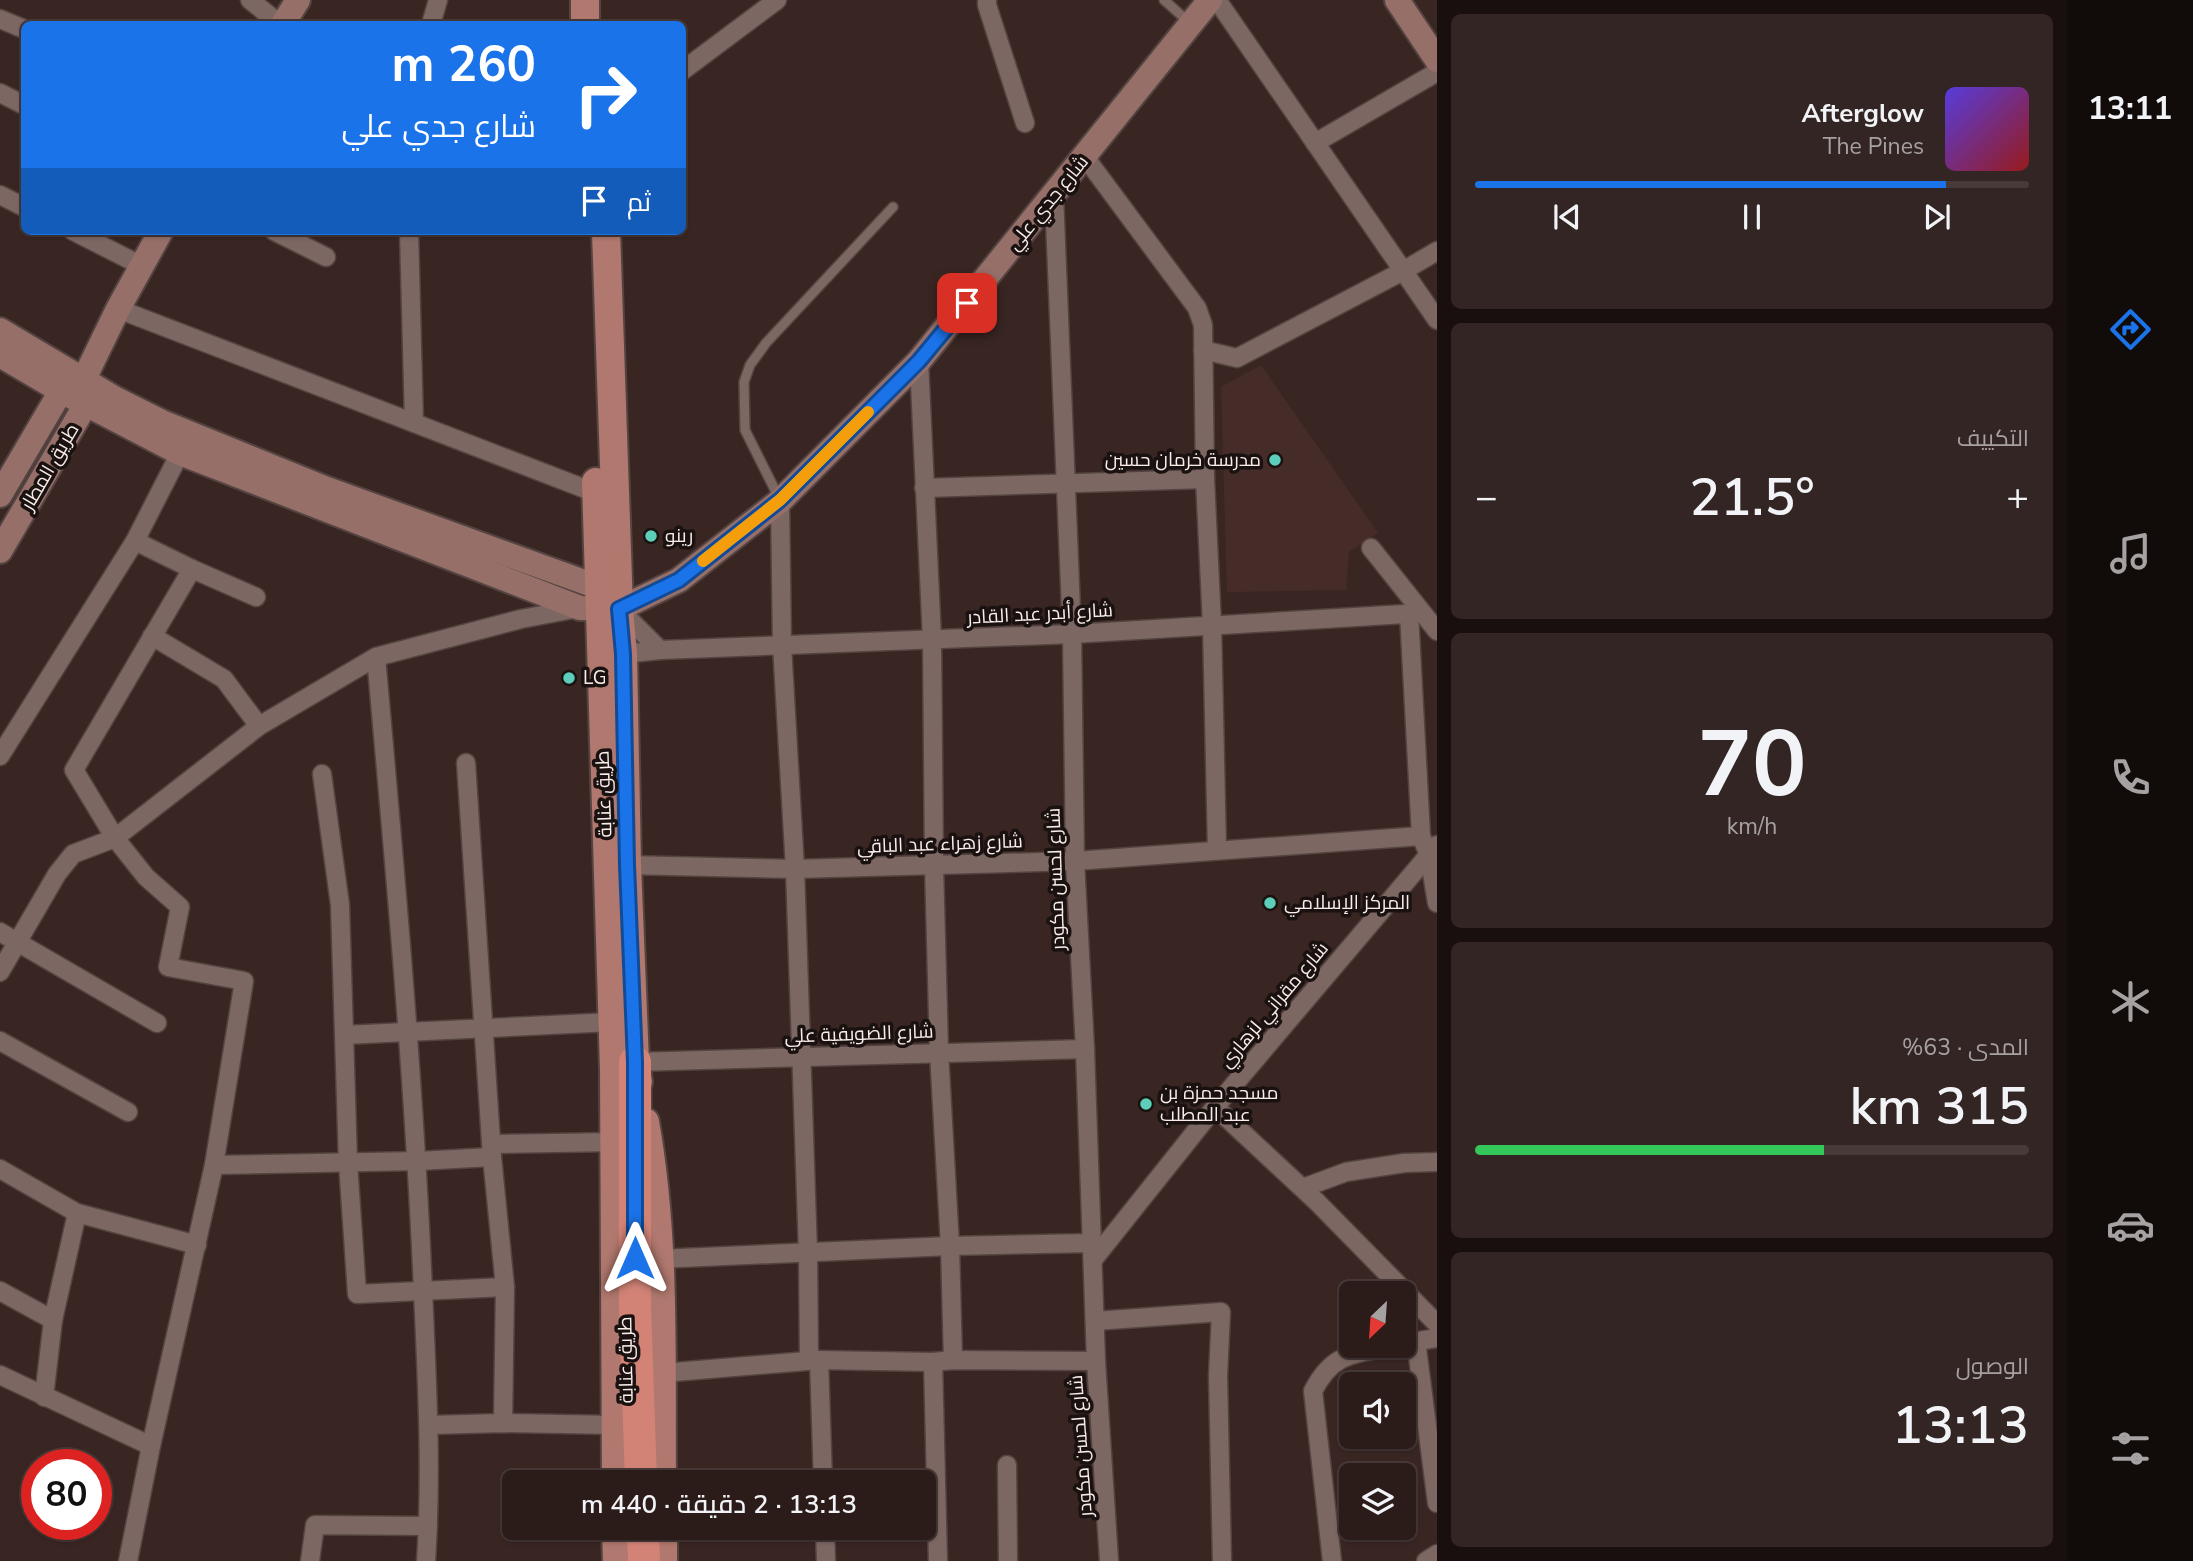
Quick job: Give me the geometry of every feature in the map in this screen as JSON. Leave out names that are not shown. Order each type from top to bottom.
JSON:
[{"type":"highway","name":"طريق عنابة","points":[[624,1066],[620,1124],[629,1470]]},
{"type":"highway","name":"طريق عنابة","points":[[624,1066],[641,1470]]},
{"type":"highway","points":[[630,1540],[631,1561]]},
{"type":"highway","points":[[644,1561],[656,1540]]},
{"type":"main road","points":[[585,0],[585,21]]},
{"type":"main road","points":[[603,0],[603,21]]},
{"type":"main road","name":"طريق عنابة","points":[[588,235],[612,1022],[624,1066]]},
{"type":"main road","name":"طريق عنابة","points":[[606,235],[599,604],[623,654],[627,865],[624,1066]]},
{"type":"main road","points":[[616,1470],[614,1142],[624,1066]]},
{"type":"main road","points":[[624,1066],[654,1185],[662,1373],[662,1470]]},
{"type":"main road","points":[[616,1540],[617,1561]]},
{"type":"street","points":[[250,0],[278,21]]},
{"type":"street","points":[[284,21],[298,0]]},
{"type":"street","points":[[431,21],[438,0]]},
{"type":"street","points":[[686,68],[777,0]]},
{"type":"street","points":[[987,0],[1024,123]]},
{"type":"street","name":"شارع جدي علي","points":[[599,604],[679,580],[780,500],[919,361],[1210,0]]},
{"type":"street","points":[[1217,0],[1437,320]]},
{"type":"street","points":[[1397,0],[1437,60]]},
{"type":"street","points":[[0,19],[21,28]]},
{"type":"street","points":[[1315,143],[1437,72]]},
{"type":"street","points":[[0,93],[21,104]]},
{"type":"street","points":[[1085,157],[1197,308],[1203,324],[1205,479],[1212,625],[1217,850]]},
{"type":"street","points":[[0,195],[21,206]]},
{"type":"street","name":"شارع لحسن مكودر","points":[[1054,195],[1072,634],[1075,861],[1085,1049],[1096,1361],[1109,1561]]},
{"type":"street","points":[[81,235],[142,266]]},
{"type":"street","points":[[61,391],[83,379],[159,235]]},
{"type":"street","points":[[282,235],[326,257]]},
{"type":"street","points":[[410,235],[414,423]]},
{"type":"street","points":[[1203,350],[1237,358],[1437,251]]},
{"type":"street","points":[[118,310],[596,494]]},
{"type":"street","points":[[0,330],[116,399],[162,422],[599,604],[660,650]]},
{"type":"street","points":[[0,355],[61,391],[180,453],[599,604]]},
{"type":"street","points":[[919,361],[932,639],[939,1052],[950,1246],[953,1360]]},
{"type":"street","name":"طريق المطار","points":[[0,551],[86,404],[83,379]]},
{"type":"street","name":"طريق المطار","points":[[0,495],[61,391]]},
{"type":"street","points":[[0,756],[135,541],[180,453]]},
{"type":"street","points":[[924,488],[1205,479]]},
{"type":"street","points":[[780,500],[782,645],[795,869],[808,1253],[822,1470]]},
{"type":"street","points":[[135,541],[256,597]]},
{"type":"street","points":[[1371,548],[1416,613],[1437,631]]},
{"type":"street","points":[[128,1561],[214,1165],[244,981],[168,967],[180,907],[146,877],[115,838],[74,770],[192,569]]},
{"type":"street","points":[[0,972],[57,874],[73,855],[115,838],[260,726],[376,657],[521,619],[599,604]]},
{"type":"street","points":[[1416,613],[1429,846],[1437,903]]},
{"type":"street","name":"شارع أبدر عبد القادر","points":[[623,654],[660,650],[1072,634],[1416,613]]},
{"type":"street","points":[[152,636],[224,679],[260,726]]},
{"type":"street","points":[[376,657],[418,1161],[429,1425],[426,1561]]},
{"type":"street","points":[[466,763],[491,1150],[505,1287],[503,1423]]},
{"type":"street","points":[[322,774],[340,905],[348,1163],[357,1294],[505,1287]]},
{"type":"street","name":"شارع زهراء عبد الباقي","points":[[627,865],[795,869],[1075,861],[1217,850],[1429,846]]},
{"type":"street","name":"شارع مقراني لزهاري","points":[[1092,1251],[1215,1107],[1429,846]]},
{"type":"street","points":[[0,932],[157,1023]]},
{"type":"street","points":[[344,1035],[612,1022]]},
{"type":"street","points":[[0,1041],[128,1112]]},
{"type":"street","name":"شارع الضويفية علي","points":[[624,1066],[801,1057],[1085,1049]]},
{"type":"street","points":[[1215,1107],[1303,1188],[1437,1324]]},
{"type":"street","points":[[214,1165],[418,1161],[491,1150],[614,1142]]},
{"type":"street","points":[[1303,1188],[1346,1172],[1404,1163],[1437,1162]]},
{"type":"street","points":[[0,1169],[77,1213],[197,1245]]},
{"type":"street","points":[[44,1397],[53,1320],[77,1213]]},
{"type":"street","points":[[658,1259],[950,1246],[1092,1251]]},
{"type":"street","points":[[0,1291],[53,1320]]},
{"type":"street","points":[[1095,1321],[1221,1312],[1218,1376],[1222,1561]]},
{"type":"street","points":[[1416,1341],[1437,1338]]},
{"type":"street","points":[[1332,1561],[1313,1391],[1321,1374],[1340,1358]]},
{"type":"street","points":[[1413,1358],[1437,1503]]},
{"type":"street","points":[[662,1373],[814,1360],[1096,1361]]},
{"type":"street","points":[[933,1362],[939,1561]]},
{"type":"street","points":[[0,1375],[151,1446]]},
{"type":"street","points":[[429,1425],[615,1425]]},
{"type":"street","points":[[1007,1465],[1008,1561]]},
{"type":"street","points":[[310,1561],[315,1525],[428,1526]]},
{"type":"street","points":[[825,1540],[826,1561]]},
{"type":"street","points":[[1426,1561],[1437,1554]]},
{"type":"lane","points":[[1164,0],[1191,24]]},
{"type":"lane","points":[[780,500],[746,430],[744,382],[750,365],[766,343],[893,207]]},
{"type":"shaded area","name":"مدرسة خرمان حسين","points":[[1261,365],[1378,533],[1349,552],[1346,590],[1227,592],[1221,387]]},
{"type":"slow traffic","points":[[703,561],[780,500],[868,412]]},
{"type":"place","name":"مدرسة خرمان حسين","points":[[1275,460]]},
{"type":"place","name":"رينو","points":[[651,536]]},
{"type":"place","name":"LG","points":[[569,678]]},
{"type":"place","name":"المركز الإسلامي","points":[[1270,903]]},
{"type":"place","name":"مسجد حمزة بن عبد المطلب","points":[[1146,1104]]},
{"type":"route","points":[[635,1258],[635,1062],[627,865],[623,654],[619,609],[679,580],[780,500],[919,361],[967,303]]}]
